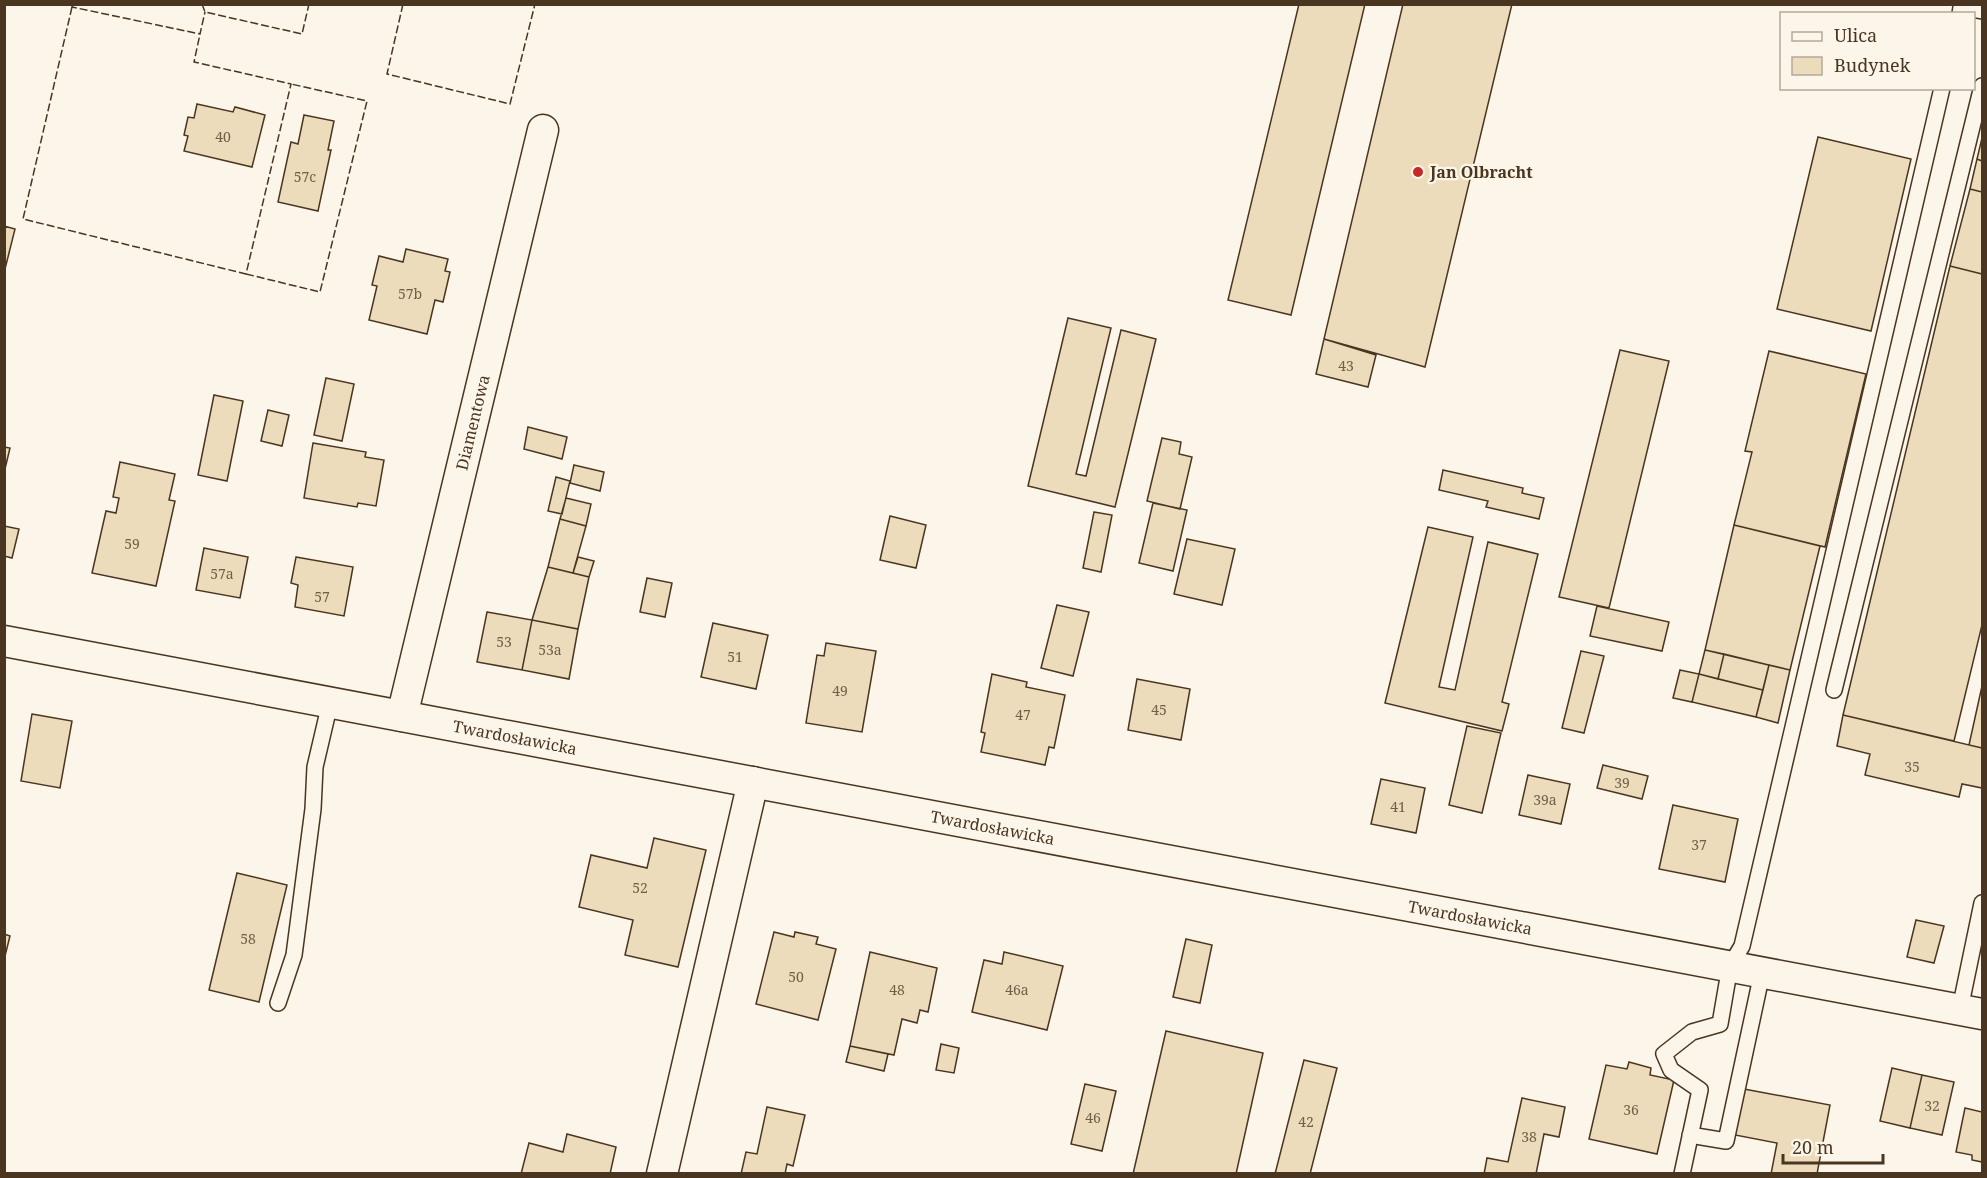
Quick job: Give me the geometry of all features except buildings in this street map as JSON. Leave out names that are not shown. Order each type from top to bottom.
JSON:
[{"type":"street","name":"Diamentowa","points":[[402,716],[543,130]]},
{"type":"street","name":"Twardosławicka","points":[[4,641],[1971,1011]]},
{"type":"street","points":[[662,1173],[753,782]]},
{"type":"lane","points":[[1960,12],[1961,8],[1983,11]]},
{"type":"lane","points":[[1834,690],[1983,86]]},
{"type":"lane","points":[[1682,1173],[1700,1090],[1671,1070],[1664,1054],[1692,1032],[1720,1024],[1730,966],[1742,946],[1942,90]]},
{"type":"lane","points":[[278,1003],[294,955],[313,809],[315,767],[330,703]]},
{"type":"lane","points":[[1971,1011],[1983,903]]},
{"type":"lane","points":[[1690,1135],[1726,1142],[1762,973]]},
{"type":"fence","points":[[73,4],[72,7],[200,34],[205,12]]},
{"type":"fence","points":[[202,4],[205,12],[302,34],[309,4]]},
{"type":"fence","points":[[403,4],[387,74],[510,104],[535,4]]},
{"type":"fence","points":[[72,7],[23,219],[246,274],[291,84],[194,62],[200,34]]},
{"type":"fence","points":[[246,274],[320,292],[367,101],[291,84]]},
{"type":"place","name":"Jan Olbracht","points":[[1418,172]]}]
